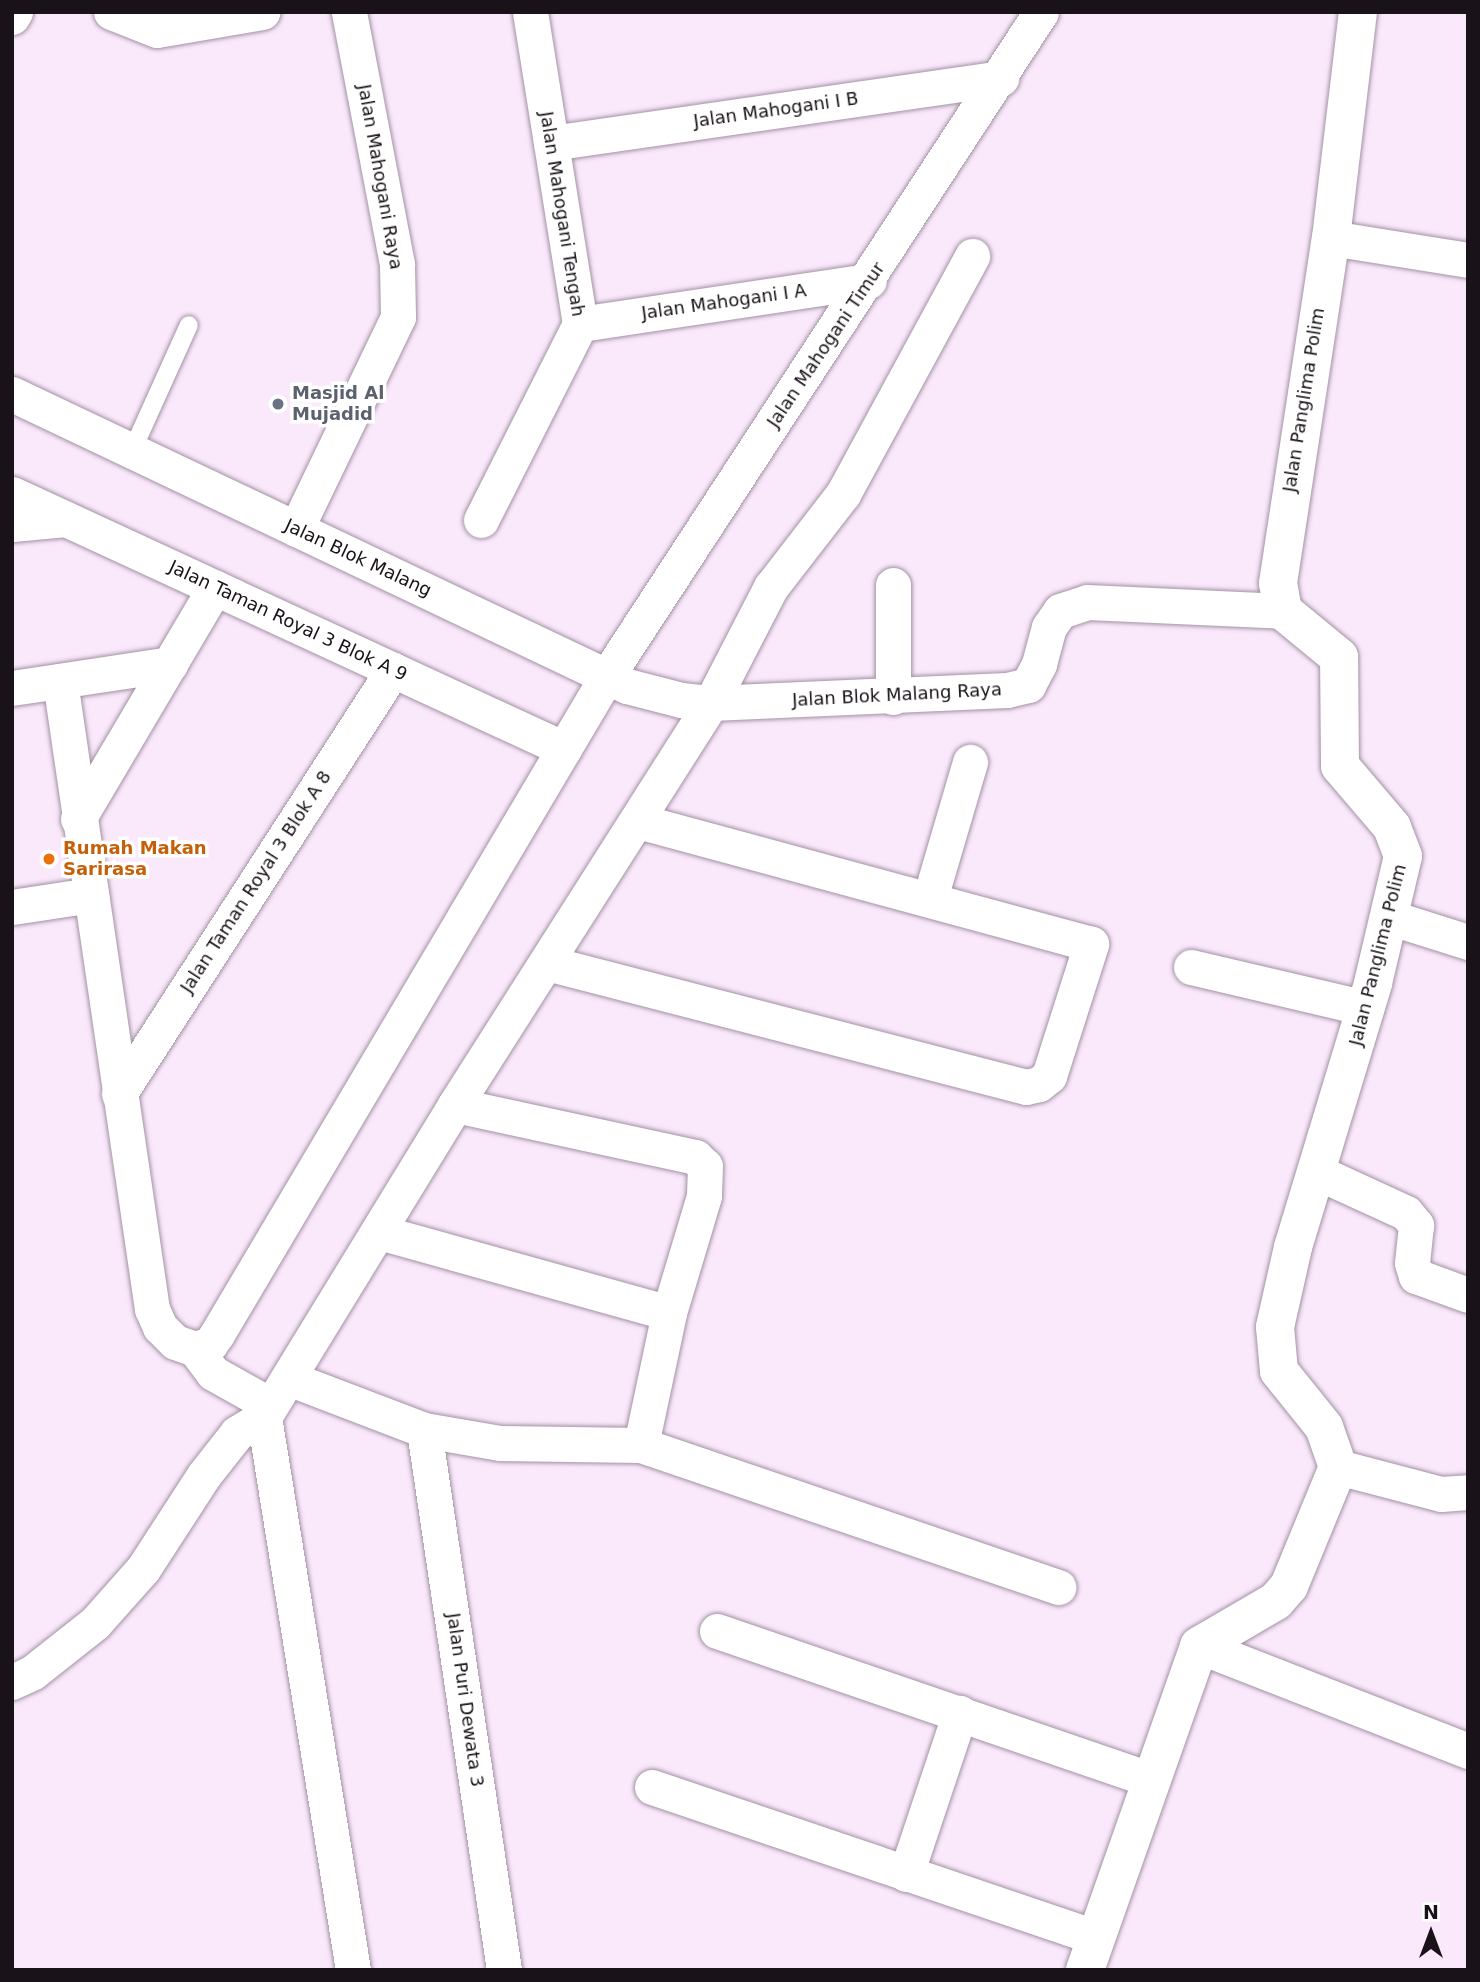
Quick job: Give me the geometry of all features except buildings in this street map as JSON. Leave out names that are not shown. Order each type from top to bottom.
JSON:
[{"type":"street","points":[[12,18],[15,12]]},
{"type":"street","points":[[111,12],[150,29],[165,30],[262,12]]},
{"type":"street","name":"Jalan Mahogani Raya","points":[[296,529],[398,317],[397,264],[349,12]]},
{"type":"street","name":"Jalan Mahogani Tengah","points":[[481,520],[580,324],[530,12]]},
{"type":"street","name":"Jalan Mahogani Timur","points":[[195,1349],[210,1344],[217,1334],[564,748],[617,681],[1041,12]]},
{"type":"street","name":"Jalan Panglima Polim","points":[[1338,1467],[1331,1438],[1279,1371],[1274,1353],[1275,1327],[1290,1261],[1366,1008],[1403,856],[1401,842],[1340,766],[1339,657],[1283,611],[1279,562],[1331,238],[1358,12]]},
{"type":"street","name":"Jalan Mahogani I B","points":[[551,143],[1001,78]]},
{"type":"street","points":[[1331,238],[1468,260]]},
{"type":"street","points":[[12,1682],[33,1672],[95,1623],[143,1569],[212,1464],[237,1433],[270,1400],[379,1232],[455,1105],[638,821],[696,701],[771,587],[843,494],[972,256]]},
{"type":"street","name":"Jalan Mahogani I A","points":[[580,324],[869,281]]},
{"type":"street","name":"Jalan Blok Malang","points":[[12,394],[617,681],[696,701]]},
{"type":"street","name":"Jalan Taman Royal 3 Blok A 9","points":[[12,494],[564,748]]},
{"type":"street","points":[[12,524],[66,519]]},
{"type":"street","points":[[893,585],[893,697]]},
{"type":"street","points":[[78,819],[215,587]]},
{"type":"street","name":"Jalan Blok Malang Raya","points":[[696,701],[970,695],[1028,685],[1040,664],[1049,627],[1060,611],[1087,602],[1283,611]]},
{"type":"street","points":[[12,688],[170,664]]},
{"type":"street","name":"Jalan Taman Royal 3 Blok A 8","points":[[119,1094],[393,670]]},
{"type":"street","points":[[60,681],[78,819],[152,1309],[160,1328],[175,1342],[195,1349],[220,1378],[270,1400],[499,1443],[641,1445],[1059,1587]]},
{"type":"street","points":[[930,898],[970,762]]},
{"type":"street","points":[[547,963],[1026,1087],[1040,1084],[1049,1076],[1091,944],[930,898],[638,821]]},
{"type":"street","points":[[12,907],[91,895]]},
{"type":"street","points":[[1389,917],[1468,942]]},
{"type":"street","points":[[1191,967],[1366,1008]]},
{"type":"street","points":[[455,1105],[695,1157],[705,1166],[707,1179],[670,1313],[641,1445]]},
{"type":"street","points":[[1317,1172],[1406,1213],[1416,1225],[1412,1263],[1416,1276],[1468,1295]]},
{"type":"street","points":[[379,1232],[670,1313]]},
{"type":"street","points":[[270,1400],[353,1970]]},
{"type":"street","name":"Jalan Puri Dewata 3","points":[[424,1430],[504,1970]]},
{"type":"street","points":[[652,1787],[906,1874],[1090,1953],[1149,1779],[1214,1637],[1276,1601],[1289,1586],[1338,1467],[1441,1494],[1468,1492]]},
{"type":"street","points":[[716,1631],[1149,1779]]},
{"type":"street","points":[[1214,1637],[1468,1751]]},
{"type":"street","points":[[906,1874],[960,1713]]},
{"type":"lane","points":[[132,451],[189,325]]},
{"type":"place","name":"Masjid Al Mujadid","points":[[278,404]]},
{"type":"place","name":"Rumah Makan Sarirasa","points":[[49,859]]}]
